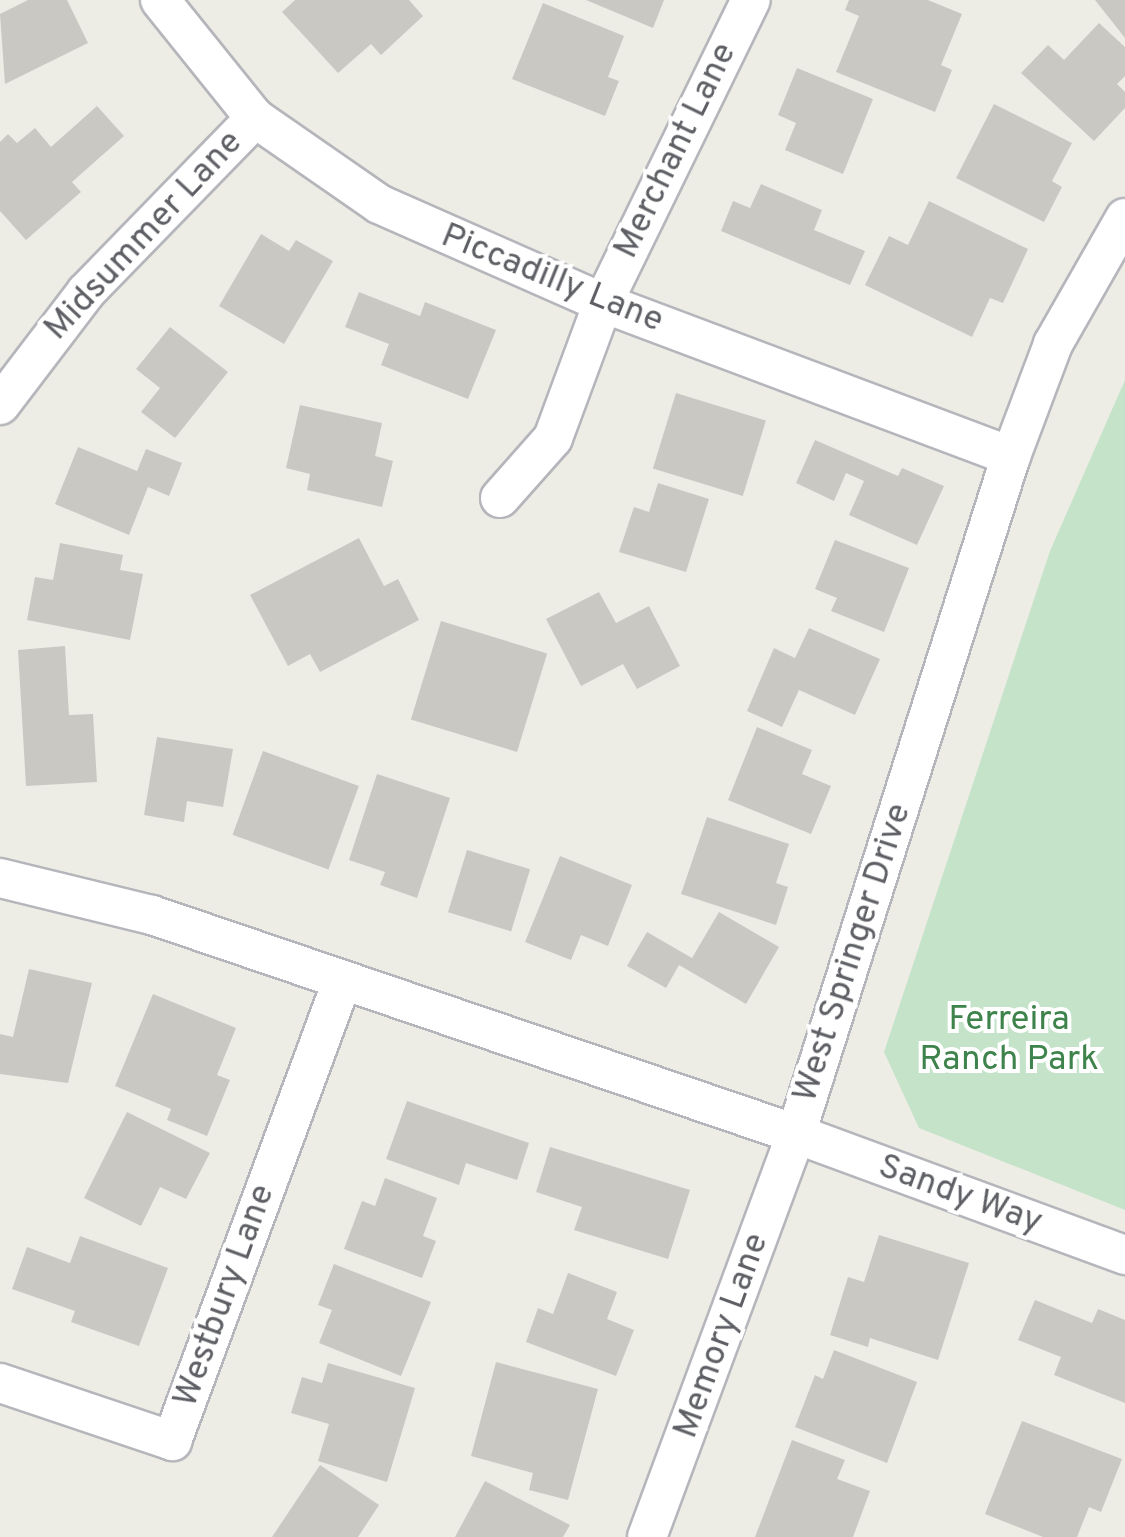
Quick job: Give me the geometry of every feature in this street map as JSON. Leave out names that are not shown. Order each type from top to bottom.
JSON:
[{"type":"street","name":"Piccadilly Lane","points":[[160,0],[255,118],[379,204],[603,303],[1010,456]]},
{"type":"street","name":"Merchant Lane","points":[[500,498],[553,438],[603,303],[752,0]]},
{"type":"street","name":"Midsummer Lane","points":[[0,406],[86,292],[255,118]]},
{"type":"street","name":"West Springer Drive","points":[[0,878],[98,898],[796,1134],[1010,456],[1054,344],[1125,218]]},
{"type":"street","name":"Westbury Lane","points":[[0,1384],[172,1440],[342,982]]},
{"type":"street","name":"Sandy Way","points":[[796,1134],[1125,1256]]},
{"type":"street","name":"Memory Lane","points":[[648,1537],[796,1134]]},
{"type":"green space","name":"Ferreira Ranch Park","points":[[1125,380],[1125,1210],[919,1128],[884,1052],[1050,551]]},
{"type":"building","points":[[28,0],[67,0],[88,43],[5,84],[0,14]]},
{"type":"building","points":[[295,0],[409,0],[423,16],[381,55],[371,44],[338,73],[282,12]]},
{"type":"building","points":[[586,0],[664,0],[653,28]]},
{"type":"building","points":[[849,0],[928,0],[962,14],[941,65],[952,70],[935,112],[836,72],[859,16],[845,10]]},
{"type":"building","points":[[1095,0],[1125,0],[1125,38]]},
{"type":"building","points":[[543,3],[624,36],[608,77],[619,81],[605,116],[512,79]]},
{"type":"building","points":[[1099,23],[1125,47],[1125,76],[1117,84],[1125,92],[1125,108],[1094,141],[1021,73],[1048,45],[1064,60]]},
{"type":"building","points":[[797,68],[873,99],[843,174],[785,150],[796,123],[778,115]]},
{"type":"building","points":[[994,104],[1072,143],[1052,181],[1062,187],[1044,222],[956,178]]},
{"type":"building","points":[[97,106],[124,136],[72,182],[81,192],[26,240],[0,211],[0,142],[8,134],[17,143],[35,128],[51,147]]},
{"type":"building","points":[[761,184],[822,210],[814,230],[865,251],[850,285],[721,231],[733,201],[750,208]]},
{"type":"building","points":[[929,201],[1028,249],[1003,303],[990,298],[972,337],[865,285],[889,236],[908,245]]},
{"type":"building","points":[[261,234],[289,251],[296,240],[333,261],[284,344],[219,306]]},
{"type":"building","points":[[359,292],[420,316],[425,302],[496,330],[468,399],[381,365],[389,344],[345,327]]},
{"type":"building","points":[[170,327],[228,372],[175,438],[141,412],[160,388],[136,369]]},
{"type":"building","points":[[676,393],[766,420],[743,496],[653,469]]},
{"type":"building","points":[[300,405],[382,423],[375,456],[393,461],[382,507],[307,490],[310,474],[286,468]]},
{"type":"building","points":[[815,440],[898,476],[902,468],[944,486],[917,545],[849,515],[864,481],[846,473],[834,501],[796,483]]},
{"type":"building","points":[[78,447],[137,471],[146,449],[182,463],[169,496],[148,487],[129,535],[55,504]]},
{"type":"building","points":[[658,483],[709,499],[686,572],[619,552],[634,507],[649,512]]},
{"type":"building","points":[[359,538],[384,586],[398,579],[419,620],[320,672],[310,654],[288,666],[250,595]]},
{"type":"building","points":[[835,540],[909,568],[884,632],[831,611],[837,598],[815,589]]},
{"type":"building","points":[[60,543],[123,555],[120,570],[143,574],[130,640],[27,620],[35,577],[53,580]]},
{"type":"building","points":[[599,592],[616,623],[649,606],[680,666],[637,689],[623,664],[581,686],[546,619]]},
{"type":"building","points":[[441,621],[547,653],[517,752],[411,719]]},
{"type":"building","points":[[809,628],[880,659],[855,715],[799,690],[782,727],[747,711],[774,648],[795,658]]},
{"type":"building","points":[[65,646],[69,715],[93,714],[97,782],[26,786],[18,650]]},
{"type":"building","points":[[757,727],[812,750],[802,774],[831,786],[811,834],[728,800]]},
{"type":"building","points":[[157,737],[233,749],[223,807],[187,801],[184,822],[144,815]]},
{"type":"building","points":[[263,751],[359,786],[328,870],[233,835]]},
{"type":"building","points":[[377,774],[450,798],[417,898],[380,885],[385,872],[349,860]]},
{"type":"building","points":[[707,817],[789,844],[776,883],[788,887],[776,925],[681,894]]},
{"type":"building","points":[[467,850],[530,869],[511,931],[448,912]]},
{"type":"building","points":[[560,856],[632,885],[608,946],[581,935],[571,960],[525,942]]},
{"type":"building","points":[[719,912],[779,947],[746,1004],[679,965],[666,988],[627,966],[647,932],[692,958]]},
{"type":"building","points":[[29,969],[92,983],[68,1083],[0,1074],[0,1034],[13,1037]]},
{"type":"building","points":[[153,994],[236,1028],[217,1075],[230,1080],[207,1136],[167,1120],[171,1109],[115,1086]]},
{"type":"building","points":[[407,1101],[529,1143],[517,1180],[466,1163],[459,1185],[386,1159]]},
{"type":"building","points":[[127,1112],[210,1153],[186,1199],[160,1187],[141,1226],[84,1198]]},
{"type":"building","points":[[550,1147],[690,1190],[668,1259],[574,1230],[582,1207],[536,1192]]},
{"type":"building","points":[[385,1178],[437,1198],[423,1236],[436,1241],[422,1278],[344,1249],[362,1201],[375,1206]]},
{"type":"building","points":[[879,1235],[969,1263],[938,1360],[870,1338],[868,1347],[830,1335],[848,1277],[864,1282]]},
{"type":"building","points":[[80,1236],[168,1268],[139,1346],[71,1322],[75,1311],[12,1289],[27,1247],[70,1263]]},
{"type":"building","points":[[334,1264],[431,1302],[401,1376],[319,1343],[332,1310],[318,1305]]},
{"type":"building","points":[[568,1273],[617,1292],[607,1319],[634,1330],[616,1376],[526,1342],[538,1308],[553,1314]]},
{"type":"building","points":[[1035,1300],[1092,1323],[1098,1309],[1125,1320],[1125,1403],[1054,1375],[1061,1357],[1018,1340]]},
{"type":"building","points":[[834,1350],[917,1382],[887,1463],[795,1427],[815,1375],[823,1379]]},
{"type":"building","points":[[496,1362],[598,1389],[568,1500],[529,1490],[533,1473],[471,1456]]},
{"type":"building","points":[[328,1363],[415,1388],[387,1482],[318,1461],[329,1424],[291,1413],[302,1377],[322,1383]]},
{"type":"building","points":[[1022,1421],[1122,1459],[1101,1512],[1089,1507],[1077,1537],[1043,1537],[985,1514]]},
{"type":"building","points":[[792,1440],[845,1460],[837,1479],[870,1491],[853,1537],[755,1537]]},
{"type":"building","points":[[320,1465],[379,1505],[358,1537],[272,1537]]},
{"type":"building","points":[[485,1481],[570,1525],[563,1537],[455,1537]]}]
